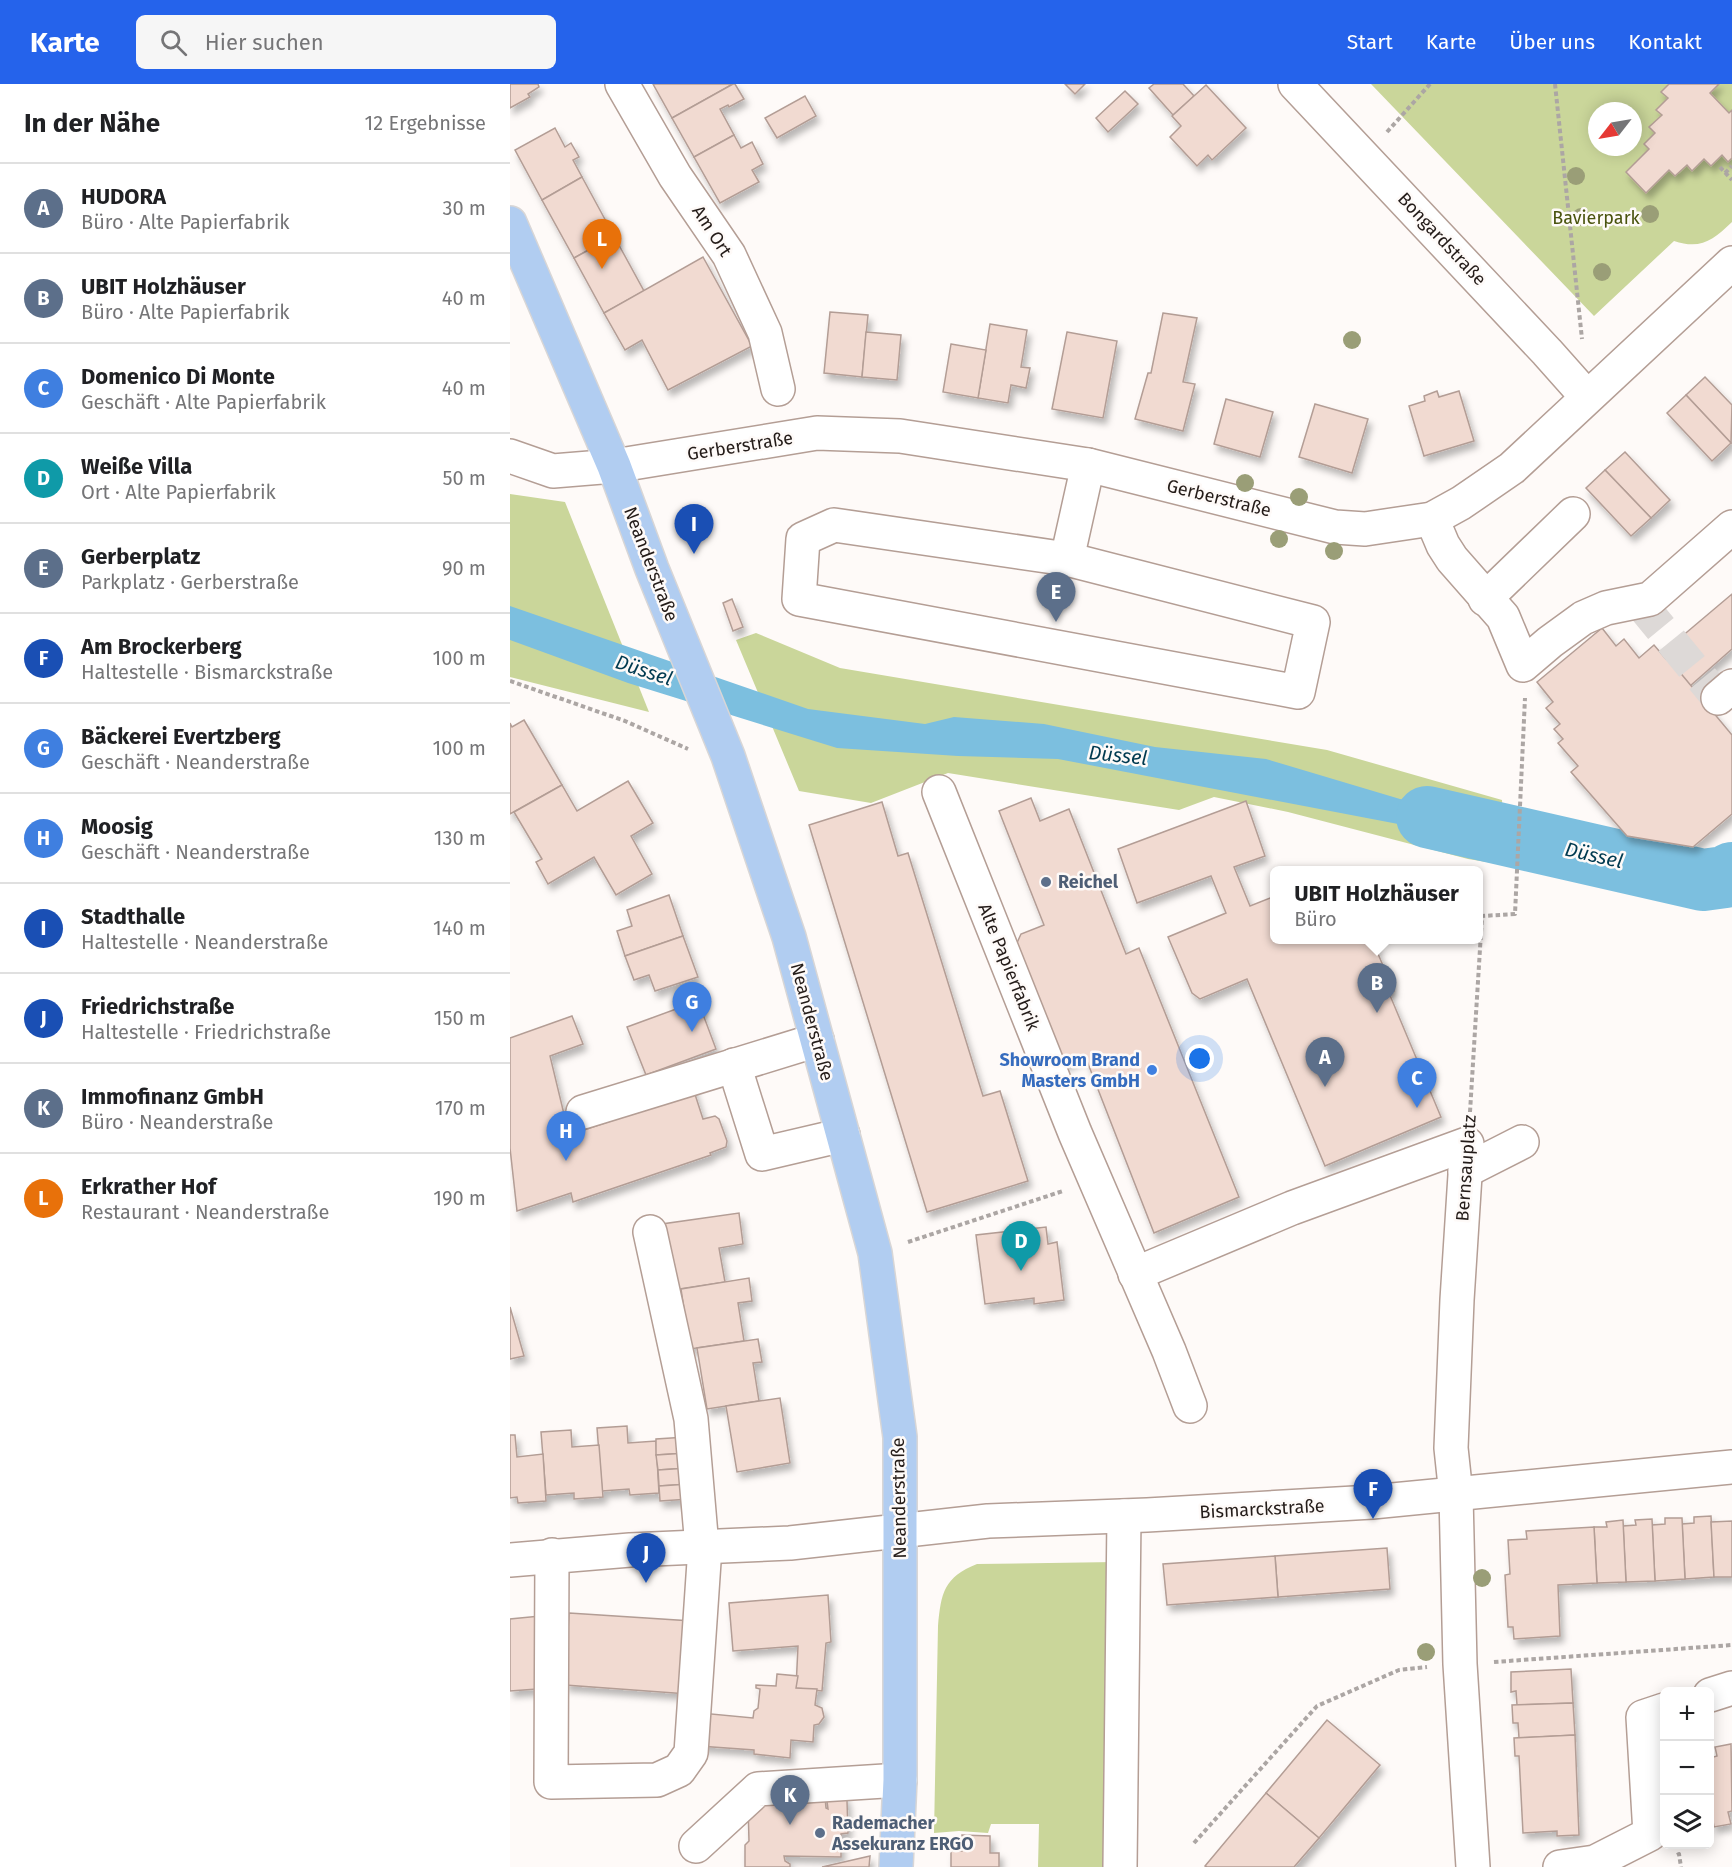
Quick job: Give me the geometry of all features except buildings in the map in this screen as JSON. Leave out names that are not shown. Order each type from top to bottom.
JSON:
[{"type":"main road","name":"Neanderstraße","points":[[510,223],[614,466],[729,762],[789,938],[875,1253],[900,1437],[900,1780],[896,1867]]},
{"type":"street","name":"Am Ort","points":[[622,84],[675,176],[729,255],[765,333],[778,389]]},
{"type":"street","name":"Bongardstraße","points":[[1295,84],[1587,397]]},
{"type":"street","name":"Gerberstraße","points":[[510,456],[553,471],[614,466],[817,433],[900,436],[1088,465],[1335,527],[1365,529],[1396,526],[1432,519],[1461,503],[1512,468],[1732,263]]},
{"type":"street","points":[[1067,559],[1088,465]]},
{"type":"street","points":[[1485,599],[1573,514]]},
{"type":"street","points":[[1432,519],[1452,559],[1503,617],[1523,665],[1583,618],[1606,608],[1650,599],[1732,527]]},
{"type":"street","points":[[834,525],[1067,559],[1313,622],[1298,692],[799,599],[803,540],[834,525]]},
{"type":"street","name":"Alte Papierfabrik","points":[[939,792],[1095,1180],[1169,1351],[1190,1406]]},
{"type":"street","points":[[583,1112],[817,1040]]},
{"type":"street","points":[[734,1065],[762,1155],[843,1135]]},
{"type":"street","points":[[1135,1274],[1293,1208],[1522,1142]]},
{"type":"street","name":"Bernsauplatz","points":[[1466,1158],[1456,1300],[1452,1437],[1456,1495],[1460,1664],[1473,1867]]},
{"type":"street","points":[[552,1555],[551,1782],[657,1780],[679,1770],[691,1754],[703,1547],[691,1419],[651,1232]]},
{"type":"street","name":"Bismarckstraße","points":[[510,1560],[552,1555],[790,1543],[988,1521],[1361,1503],[1732,1467]]},
{"type":"street","points":[[1120,1867],[1124,1516]]},
{"type":"street","points":[[1714,1694],[1732,1689]]},
{"type":"street","points":[[1560,1867],[1595,1862],[1650,1834],[1643,1717],[1660,1712]]},
{"type":"street","points":[[696,1846],[758,1789],[900,1780]]},
{"type":"path","points":[[1365,157],[1430,84]]},
{"type":"path","points":[[1554,84],[1587,397]]},
{"type":"path","points":[[1725,173],[1732,166]]},
{"type":"path","points":[[1720,167],[1732,180]]},
{"type":"path","name":"Bernsauplatz","points":[[1483,916],[1515,914],[1526,680],[1523,665]]},
{"type":"path","points":[[510,681],[625,721],[729,762]]},
{"type":"path","name":"Bernsauplatz","points":[[1466,1158],[1480,944]]},
{"type":"path","points":[[875,1253],[1095,1180]]},
{"type":"path","points":[[1194,1843],[1317,1706],[1399,1670],[1732,1645]]},
{"type":"green space","name":"Bavierpark","points":[[1371,84],[1732,84],[1732,222],[1706,242],[1683,244],[1674,241],[1594,316]]},
{"type":"green space","points":[[510,494],[565,502],[649,712],[510,677]]},
{"type":"green space","points":[[756,633],[840,668],[1327,750],[1502,800],[1505,865],[1468,859],[1288,812],[1214,797],[1179,810],[948,773],[871,803],[799,791],[736,640]]},
{"type":"green space","points":[[1115,1562],[1110,1867],[1038,1867],[1039,1824],[991,1824],[988,1833],[959,1831],[934,1833],[938,1626],[946,1588],[957,1575],[977,1564]]},
{"type":"water","points":[[510,606],[808,709],[925,724],[954,717],[1044,724],[1155,747],[1266,759],[1400,799],[1510,822],[1508,845],[1058,759],[958,756],[837,748],[628,683],[510,640]]},
{"type":"waterway","name":"Düssel","points":[[1427,817],[1703,880],[1725,877],[1732,873]]},
{"type":"tunnel","points":[[1640,603],[1718,698]]},
{"type":"place","name":"Erkrather Hof","points":[[602,269]]},
{"type":"place","name":"Stadthalle","points":[[694,554]]},
{"type":"place","name":"Gerberplatz","points":[[1056,622]]},
{"type":"place","name":"Reichel","points":[[1046,882]]},
{"type":"place","name":"UBIT Holzhäuser","points":[[1377,1013]]},
{"type":"place","name":"Bäckerei Evertzberg","points":[[692,1032]]},
{"type":"place","name":"Showroom Brand Masters GmbH","points":[[1152,1070]]},
{"type":"place","name":"HUDORA","points":[[1325,1087]]},
{"type":"place","name":"Domenico Di Monte","points":[[1417,1108]]},
{"type":"place","name":"Moosig","points":[[566,1161]]},
{"type":"place","name":"Weiße Villa","points":[[1021,1271]]},
{"type":"place","name":"Am Brockerberg","points":[[1373,1519]]},
{"type":"place","name":"Friedrichstraße","points":[[646,1583]]},
{"type":"place","name":"Immofinanz GmbH","points":[[790,1825]]},
{"type":"place","name":"Rademacher Assekuranz ERGO","points":[[820,1833]]}]
